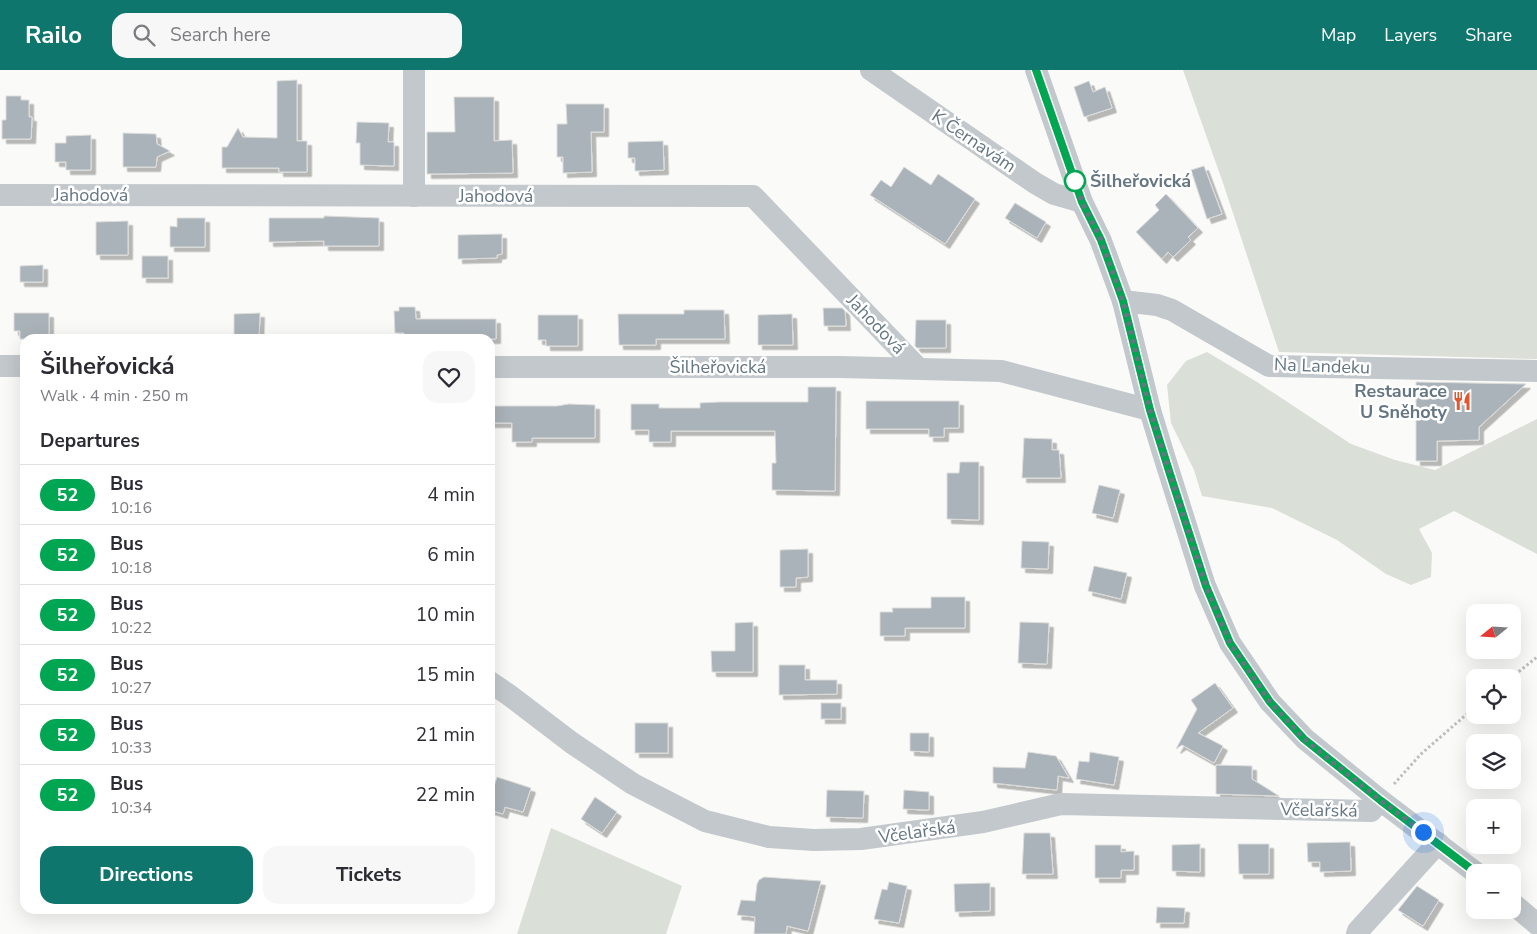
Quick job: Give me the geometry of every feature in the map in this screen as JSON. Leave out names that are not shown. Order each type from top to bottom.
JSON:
[{"type":"street","points":[[414,70],[414,196]]},
{"type":"street","name":"K Černavám","points":[[871,70],[1036,183],[1054,194],[1082,202]]},
{"type":"street","points":[[1036,70],[1082,202],[1101,240],[1123,301],[1150,410],[1206,586],[1230,643],[1256,684],[1304,739],[1380,800],[1466,865]]},
{"type":"street","name":"Jahodová","points":[[0,195],[753,196],[918,368]]},
{"type":"street","name":"Na Landeku","points":[[1123,301],[1157,305],[1172,310],[1269,366],[1537,372]]},
{"type":"street","points":[[0,366],[20,366]]},
{"type":"street","name":"Šilheřovická","points":[[495,367],[918,368],[1001,371],[1150,410]]},
{"type":"street","name":"Včelařská","points":[[495,685],[572,743],[633,784],[705,821],[769,837],[814,840],[861,840],[983,822],[1061,804],[1371,811],[1380,800]]},
{"type":"street","points":[[1357,934],[1438,843]]},
{"type":"street","points":[[1521,911],[1537,924]]},
{"type":"path","points":[[1521,670],[1537,657]]},
{"type":"path","points":[[1380,800],[1421,754],[1466,715]]},
{"type":"shaded area","points":[[1183,70],[1537,70],[1537,359],[1279,352]]},
{"type":"shaded area","points":[[1207,352],[1257,382],[1351,444],[1395,460],[1435,470],[1537,419],[1537,554],[1454,511],[1419,529],[1432,553],[1431,577],[1411,585],[1386,574],[1337,540],[1272,508],[1202,496],[1194,470],[1171,423],[1167,385],[1186,361]]},
{"type":"shaded area","points":[[551,828],[682,886],[666,934],[517,934]]},
{"type":"building","points":[[297,80],[297,141],[307,141],[307,172],[279,172],[279,168],[222,168],[222,147],[227,147],[238,128],[243,137],[277,138],[277,81]]},
{"type":"building","points":[[1089,81],[1093,92],[1105,87],[1112,108],[1084,117],[1074,87]]},
{"type":"building","points":[[6,96],[21,96],[21,100],[29,100],[29,117],[32,117],[31,139],[2,139],[2,120],[6,120]]},
{"type":"building","points":[[454,97],[494,97],[494,141],[512,140],[513,173],[427,174],[427,132],[455,132]]},
{"type":"building","points":[[566,104],[604,104],[604,132],[591,132],[592,172],[563,173],[563,157],[557,157],[557,124],[567,124]]},
{"type":"building","points":[[357,122],[389,123],[388,142],[394,142],[394,166],[360,165],[360,143],[356,143]]},
{"type":"building","points":[[123,133],[156,134],[157,144],[170,151],[157,157],[156,167],[123,167]]},
{"type":"building","points":[[91,135],[91,170],[66,170],[66,162],[55,162],[55,143],[66,143],[66,136]]},
{"type":"building","points":[[663,141],[664,170],[635,171],[635,158],[628,158],[628,142]]},
{"type":"building","points":[[1204,166],[1222,214],[1207,219],[1191,170]]},
{"type":"building","points":[[904,167],[931,185],[938,174],[975,199],[945,244],[870,195],[881,180],[891,187]]},
{"type":"building","points":[[1166,194],[1198,228],[1188,237],[1191,240],[1173,257],[1168,252],[1162,259],[1136,232],[1159,210],[1155,205]]},
{"type":"building","points":[[1015,203],[1046,222],[1037,238],[1005,218]]},
{"type":"building","points":[[324,216],[379,218],[379,246],[324,246],[324,241],[269,242],[269,218],[324,218]]},
{"type":"building","points":[[177,218],[205,218],[205,247],[170,247],[170,226],[177,227]]},
{"type":"building","points":[[128,221],[128,255],[96,255],[96,222]]},
{"type":"building","points":[[502,234],[502,254],[497,255],[497,258],[458,259],[458,235]]},
{"type":"building","points":[[142,256],[168,256],[168,278],[142,278]]},
{"type":"building","points":[[43,265],[43,282],[20,282],[20,266]]},
{"type":"building","points":[[399,307],[415,307],[416,319],[496,319],[496,339],[495,334],[395,333],[394,311],[399,311]]},
{"type":"building","points":[[823,308],[842,308],[845,311],[846,326],[824,326]]},
{"type":"building","points":[[684,310],[724,310],[725,339],[656,339],[656,345],[619,345],[618,314],[684,314]]},
{"type":"building","points":[[14,313],[49,313],[49,334],[20,334],[20,331],[14,331]]},
{"type":"building","points":[[260,313],[259,334],[234,334],[234,314]]},
{"type":"building","points":[[792,314],[793,345],[758,345],[758,315]]},
{"type":"building","points":[[538,315],[578,315],[578,346],[546,346],[546,340],[538,340]]},
{"type":"building","points":[[916,320],[946,320],[946,348],[917,348],[915,346]]},
{"type":"building","name":"Restaurace U Sněhoty","points":[[1416,382],[1526,384],[1479,427],[1479,440],[1437,441],[1437,461],[1416,461]]},
{"type":"building","points":[[808,387],[836,387],[835,491],[772,490],[772,463],[776,463],[775,431],[671,431],[671,442],[649,442],[649,430],[631,430],[631,404],[659,404],[659,408],[700,408],[700,403],[808,402]]},
{"type":"building","points":[[866,401],[959,401],[959,428],[944,428],[944,437],[929,437],[929,429],[866,429]]},
{"type":"building","points":[[569,404],[595,405],[595,438],[532,438],[532,442],[512,442],[512,423],[495,423],[495,406],[557,406]]},
{"type":"building","points":[[1024,438],[1052,439],[1052,450],[1059,450],[1061,478],[1022,478]]},
{"type":"building","points":[[960,462],[979,462],[979,520],[947,519],[947,473],[959,473]]},
{"type":"building","points":[[1099,485],[1120,490],[1113,518],[1092,513]]},
{"type":"building","points":[[1022,541],[1049,542],[1048,569],[1021,568]]},
{"type":"building","points":[[808,549],[808,577],[796,578],[796,587],[780,587],[780,550]]},
{"type":"building","points":[[1094,566],[1127,573],[1121,599],[1088,591]]},
{"type":"building","points":[[931,597],[965,597],[965,628],[905,628],[905,636],[880,636],[880,612],[893,612],[892,608],[931,608]]},
{"type":"building","points":[[753,622],[753,672],[712,672],[711,651],[735,651],[735,623]]},
{"type":"building","points":[[1020,622],[1049,623],[1047,664],[1018,663]]},
{"type":"building","points":[[779,665],[805,665],[805,680],[837,680],[837,694],[779,695]]},
{"type":"building","points":[[1215,683],[1233,708],[1198,733],[1223,746],[1214,763],[1182,745],[1176,749],[1197,709],[1191,700]]},
{"type":"building","points":[[821,703],[841,703],[841,719],[821,719]]},
{"type":"building","points":[[635,723],[668,723],[668,753],[635,753]]},
{"type":"building","points":[[910,733],[929,733],[929,752],[910,751]]},
{"type":"building","points":[[1028,752],[1056,756],[1069,778],[1058,776],[1057,790],[993,783],[993,767],[1025,768]]},
{"type":"building","points":[[1090,752],[1119,757],[1114,785],[1076,779],[1079,761],[1089,762]]},
{"type":"building","points":[[1216,765],[1252,766],[1252,779],[1279,796],[1216,794]]},
{"type":"building","points":[[497,777],[531,788],[523,812],[505,807],[503,814],[495,812],[495,783]]},
{"type":"building","points":[[827,790],[864,791],[863,818],[826,817]]},
{"type":"building","points":[[904,790],[929,792],[929,810],[903,809]]},
{"type":"building","points":[[595,797],[617,812],[602,833],[581,819]]},
{"type":"building","points":[[1024,833],[1050,833],[1053,874],[1022,874]]},
{"type":"building","points":[[1350,842],[1351,871],[1320,872],[1320,862],[1308,862],[1307,843]]},
{"type":"building","points":[[1200,844],[1200,872],[1172,871],[1172,845]]},
{"type":"building","points":[[1238,844],[1269,844],[1269,874],[1239,874]]},
{"type":"building","points":[[1095,845],[1121,845],[1121,852],[1134,851],[1134,870],[1121,870],[1121,878],[1095,878]]},
{"type":"building","points":[[764,877],[821,881],[808,931],[787,926],[786,934],[754,934],[755,917],[737,915],[741,900],[755,901],[757,884]]},
{"type":"building","points":[[889,882],[907,886],[899,923],[874,919],[882,889],[887,890]]},
{"type":"building","points":[[990,883],[990,911],[955,912],[954,884]]},
{"type":"building","points":[[1417,886],[1439,900],[1423,926],[1398,910]]},
{"type":"building","points":[[1157,907],[1185,908],[1184,923],[1156,923]]},
{"type":"bus line","name":"52","points":[[1036,70],[1082,202],[1101,240],[1123,301],[1150,410],[1170,474],[1206,586],[1230,643],[1270,702],[1304,739],[1380,800],[1466,865]]},
{"type":"place","name":"Šilheřovická","points":[[1075,181]]},
{"type":"place","name":"Restaurace U Sněhoty","points":[[1462,401]]},
{"type":"route","points":[[1075,181],[1082,202],[1101,240],[1123,301],[1150,410],[1170,474],[1206,586],[1230,643],[1270,702],[1304,739],[1423,832]]}]
